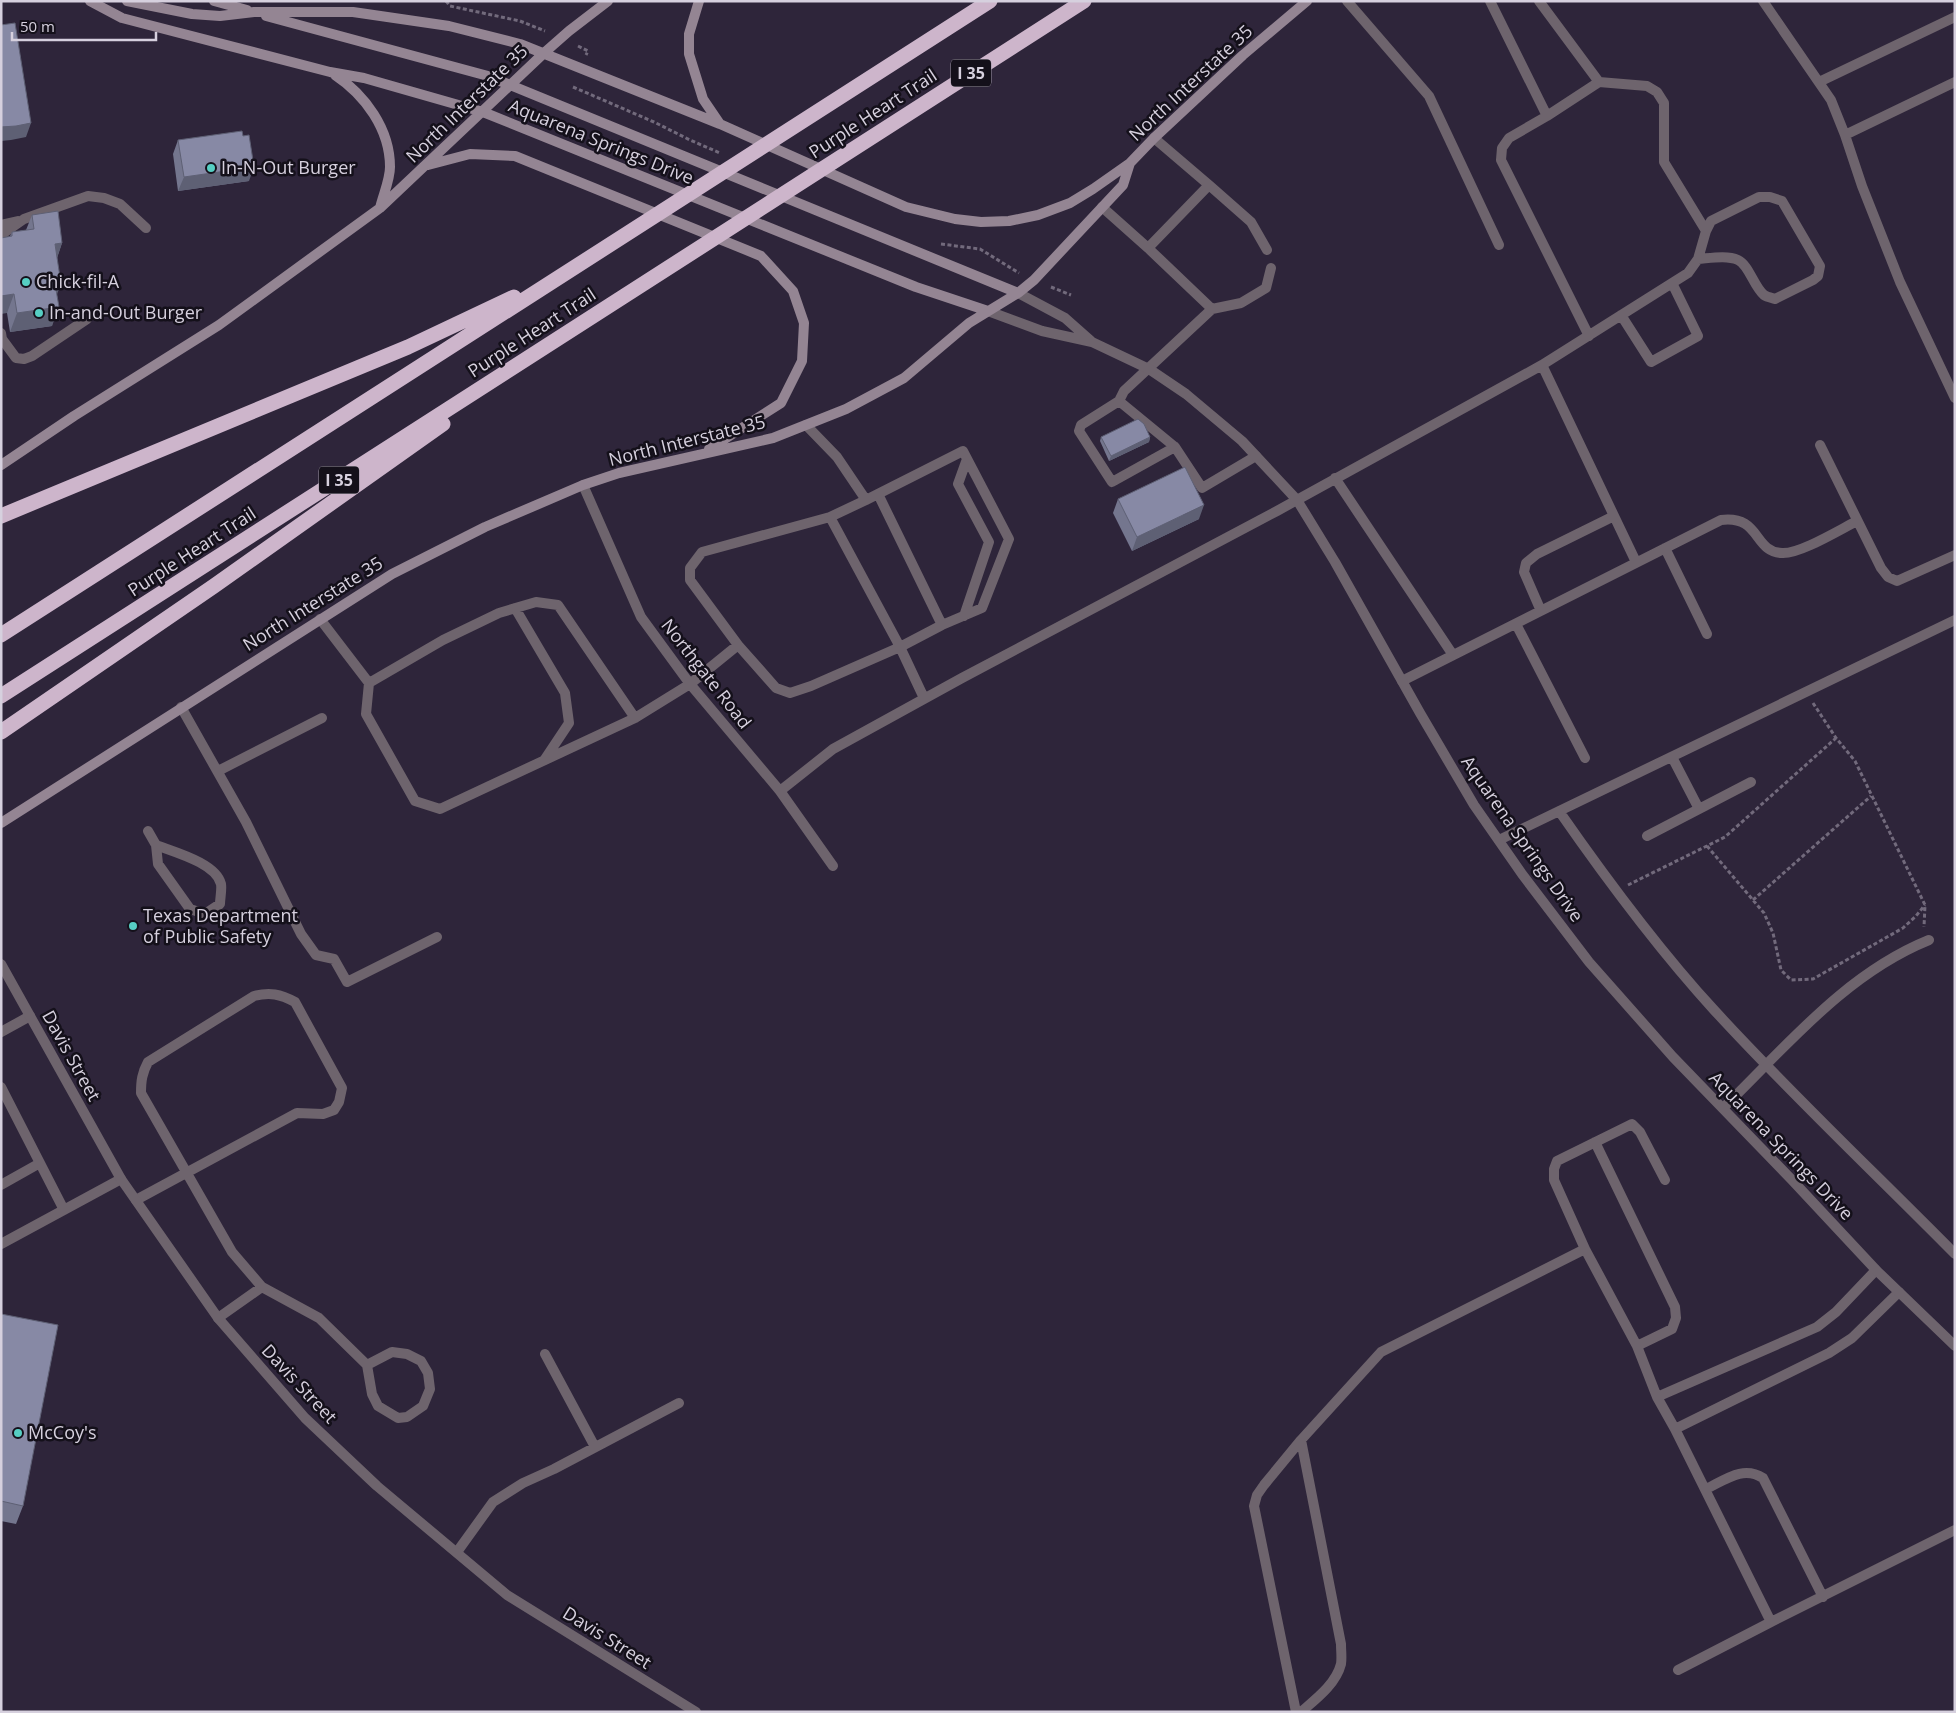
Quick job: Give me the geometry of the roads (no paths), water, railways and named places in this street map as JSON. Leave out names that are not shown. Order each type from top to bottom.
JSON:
[{"type":"highway","name":"Purple Heart Trail","points":[[1,635],[990,1]]},
{"type":"highway","name":"Purple Heart Trail","points":[[1,696],[1084,1]]},
{"type":"highway","points":[[1,516],[408,346],[567,272]]},
{"type":"highway","points":[[1,732],[214,586],[618,300]]},
{"type":"main road","name":"Aquarena Springs Drive","points":[[90,1],[122,18],[330,72],[364,78],[483,112],[916,287],[988,311]]},
{"type":"main road","points":[[127,1],[192,14],[220,16],[254,12],[353,12],[449,26],[520,44],[720,124],[906,207],[934,215],[981,222],[1009,221],[1038,215],[1070,203],[1130,163]]},
{"type":"main road","name":"Aquarena Springs Drive","points":[[214,1],[488,76],[1018,293]]},
{"type":"main road","name":"North Interstate 35","points":[[1,464],[74,416],[219,326],[380,208],[427,166],[544,53],[608,1]]},
{"type":"main road","points":[[699,1],[689,34],[689,54],[703,99],[720,124]]},
{"type":"main road","name":"North Interstate 35","points":[[1,823],[392,574],[484,527],[583,485],[619,473],[773,438],[846,409],[904,378],[969,323],[1018,293],[1034,280],[1123,185],[1130,163],[1154,138],[1244,55],[1307,1]]},
{"type":"main road","points":[[330,72],[352,86],[376,117],[389,149],[390,169],[380,208]]},
{"type":"main road","points":[[427,166],[470,154],[515,156],[761,256],[793,292],[804,323],[802,361],[781,403],[702,454]]},
{"type":"street","points":[[1347,1],[1429,96],[1499,246]]},
{"type":"street","points":[[1490,1],[1547,116]]},
{"type":"street","points":[[1539,1],[1599,82]]},
{"type":"street","points":[[1763,1],[1830,100],[1900,282],[1955,398]]},
{"type":"street","points":[[1818,82],[1955,17]]},
{"type":"street","points":[[1589,336],[1501,160],[1502,148],[1509,138],[1599,82],[1648,86],[1656,92],[1664,103],[1664,162],[1706,231]]},
{"type":"street","points":[[1845,135],[1955,82]]},
{"type":"street","points":[[1154,138],[1252,222],[1267,250]]},
{"type":"street","points":[[1148,248],[1209,185]]},
{"type":"street","points":[[1,224],[24,219],[88,196],[104,198],[120,204],[146,228]]},
{"type":"street","points":[[780,791],[833,749],[924,698],[1296,500],[1542,365],[1688,273],[1698,259],[1711,221],[1759,197],[1770,197],[1782,201],[1820,266],[1818,276],[1813,280],[1775,299],[1764,296],[1743,263],[1738,260],[1728,258],[1698,259]]},
{"type":"street","points":[[1102,207],[1212,309]]},
{"type":"street","points":[[1,235],[24,219]]},
{"type":"street","points":[[1175,447],[1112,482],[1079,431],[1082,425],[1119,400],[1124,391],[1212,309],[1241,303],[1266,288],[1271,268]]},
{"type":"street","points":[[1621,315],[1651,362],[1698,336],[1672,283]]},
{"type":"street","name":"Aquarena Springs Drive","points":[[1018,293],[1065,318],[1092,342]]},
{"type":"street","name":"Aquarena Springs Drive","points":[[988,311],[1042,332],[1092,342],[1149,369],[1186,394],[1242,441],[1296,500],[1335,562],[1474,805],[1589,962],[1673,1057],[1876,1270],[1955,1346]]},
{"type":"street","points":[[1,334],[16,358],[24,359],[32,356],[87,319]]},
{"type":"street","points":[[1542,365],[1636,562]]},
{"type":"street","points":[[1119,400],[1175,447],[1202,488],[1256,456]]},
{"type":"street","points":[[806,425],[837,457],[866,500]]},
{"type":"street","points":[[1820,446],[1881,568],[1888,577],[1897,581],[1955,555]]},
{"type":"street","points":[[963,451],[1009,539],[982,608],[811,686],[790,692],[776,688],[738,645],[690,580],[690,568],[702,552],[830,517],[866,500],[963,451]]},
{"type":"street","points":[[964,616],[989,542],[958,484],[967,459]]},
{"type":"street","points":[[1335,478],[1453,655]]},
{"type":"street","name":"Northgate Road","points":[[583,485],[641,618],[690,684],[780,791],[833,866]]},
{"type":"street","points":[[878,494],[942,625]]},
{"type":"street","points":[[1541,611],[1524,572],[1526,563],[1537,554],[1614,516]]},
{"type":"street","points":[[830,517],[900,647],[924,698]]},
{"type":"street","points":[[1402,681],[1721,520],[1742,521],[1773,552],[1784,553],[1796,551],[1857,521]]},
{"type":"street","points":[[1665,548],[1706,634]]},
{"type":"street","points":[[369,683],[443,640],[499,613],[536,602],[558,605],[635,718]]},
{"type":"street","points":[[516,608],[565,693],[569,723],[544,760]]},
{"type":"street","points":[[320,619],[369,683],[366,714],[415,801],[440,809],[635,718],[690,684],[738,645]]},
{"type":"street","points":[[1499,840],[1955,620]]},
{"type":"street","points":[[1516,624],[1585,758]]},
{"type":"street","points":[[181,707],[246,822],[301,934],[316,955],[334,960],[347,982],[437,937]]},
{"type":"street","points":[[218,771],[322,718]]},
{"type":"street","points":[[1672,757],[1699,809]]},
{"type":"street","points":[[1647,836],[1751,782]]},
{"type":"street","points":[[1559,811],[1616,891],[1714,1010],[1955,1254]]},
{"type":"street","points":[[148,831],[156,845],[158,864],[190,909],[205,914],[220,904],[221,883],[209,867],[156,845]]},
{"type":"street","points":[[1723,1108],[1810,1020],[1879,965],[1927,941]]},
{"type":"street","name":"Davis Street","points":[[1,964],[121,1179],[218,1318],[305,1418],[377,1486],[507,1594],[696,1712]]},
{"type":"street","points":[[136,1200],[187,1172],[297,1113],[323,1114],[334,1110],[339,1102],[342,1088],[295,1002],[283,995],[268,993],[254,996],[148,1062],[141,1082],[141,1093],[187,1172],[232,1252],[262,1288],[319,1318],[367,1365],[372,1394],[378,1406],[398,1418],[407,1417],[423,1406],[430,1389],[428,1373],[421,1361],[407,1354],[392,1352],[367,1365]]},
{"type":"street","points":[[1,1032],[30,1016]]},
{"type":"street","points":[[1,1087],[64,1210]]},
{"type":"street","points":[[1664,1180],[1640,1132],[1632,1124],[1557,1161],[1554,1169],[1554,1180],[1585,1249],[1637,1346],[1657,1397],[1706,1489],[1771,1622]]},
{"type":"street","points":[[1595,1142],[1675,1307],[1676,1318],[1672,1329],[1637,1346]]},
{"type":"street","points":[[1,1185],[40,1163]]},
{"type":"street","points":[[1,1244],[121,1179]]},
{"type":"street","points":[[1296,1712],[1254,1506],[1257,1495],[1301,1440],[1381,1352],[1585,1249]]},
{"type":"street","points":[[1657,1397],[1817,1327],[1836,1312],[1876,1270]]},
{"type":"street","points":[[218,1318],[262,1288]]},
{"type":"street","points":[[1675,1429],[1829,1353],[1852,1338],[1899,1292]]},
{"type":"street","points":[[545,1354],[596,1447]]},
{"type":"street","points":[[457,1552],[494,1502],[523,1483],[679,1403]]},
{"type":"street","points":[[1301,1440],[1341,1644],[1341,1664],[1336,1676],[1325,1690],[1301,1712]]},
{"type":"street","points":[[1706,1489],[1740,1473],[1748,1472],[1763,1478],[1823,1597]]},
{"type":"street","points":[[1678,1670],[1955,1530]]},
{"type":"place","name":"In-N-Out Burger","points":[[211,168]]},
{"type":"place","name":"Chick-fil-A","points":[[26,282]]},
{"type":"place","name":"In-and-Out Burger","points":[[39,313]]},
{"type":"place","name":"Texas Department of Public Safety","points":[[133,926]]},
{"type":"place","name":"McCoy's","points":[[18,1433]]}]
